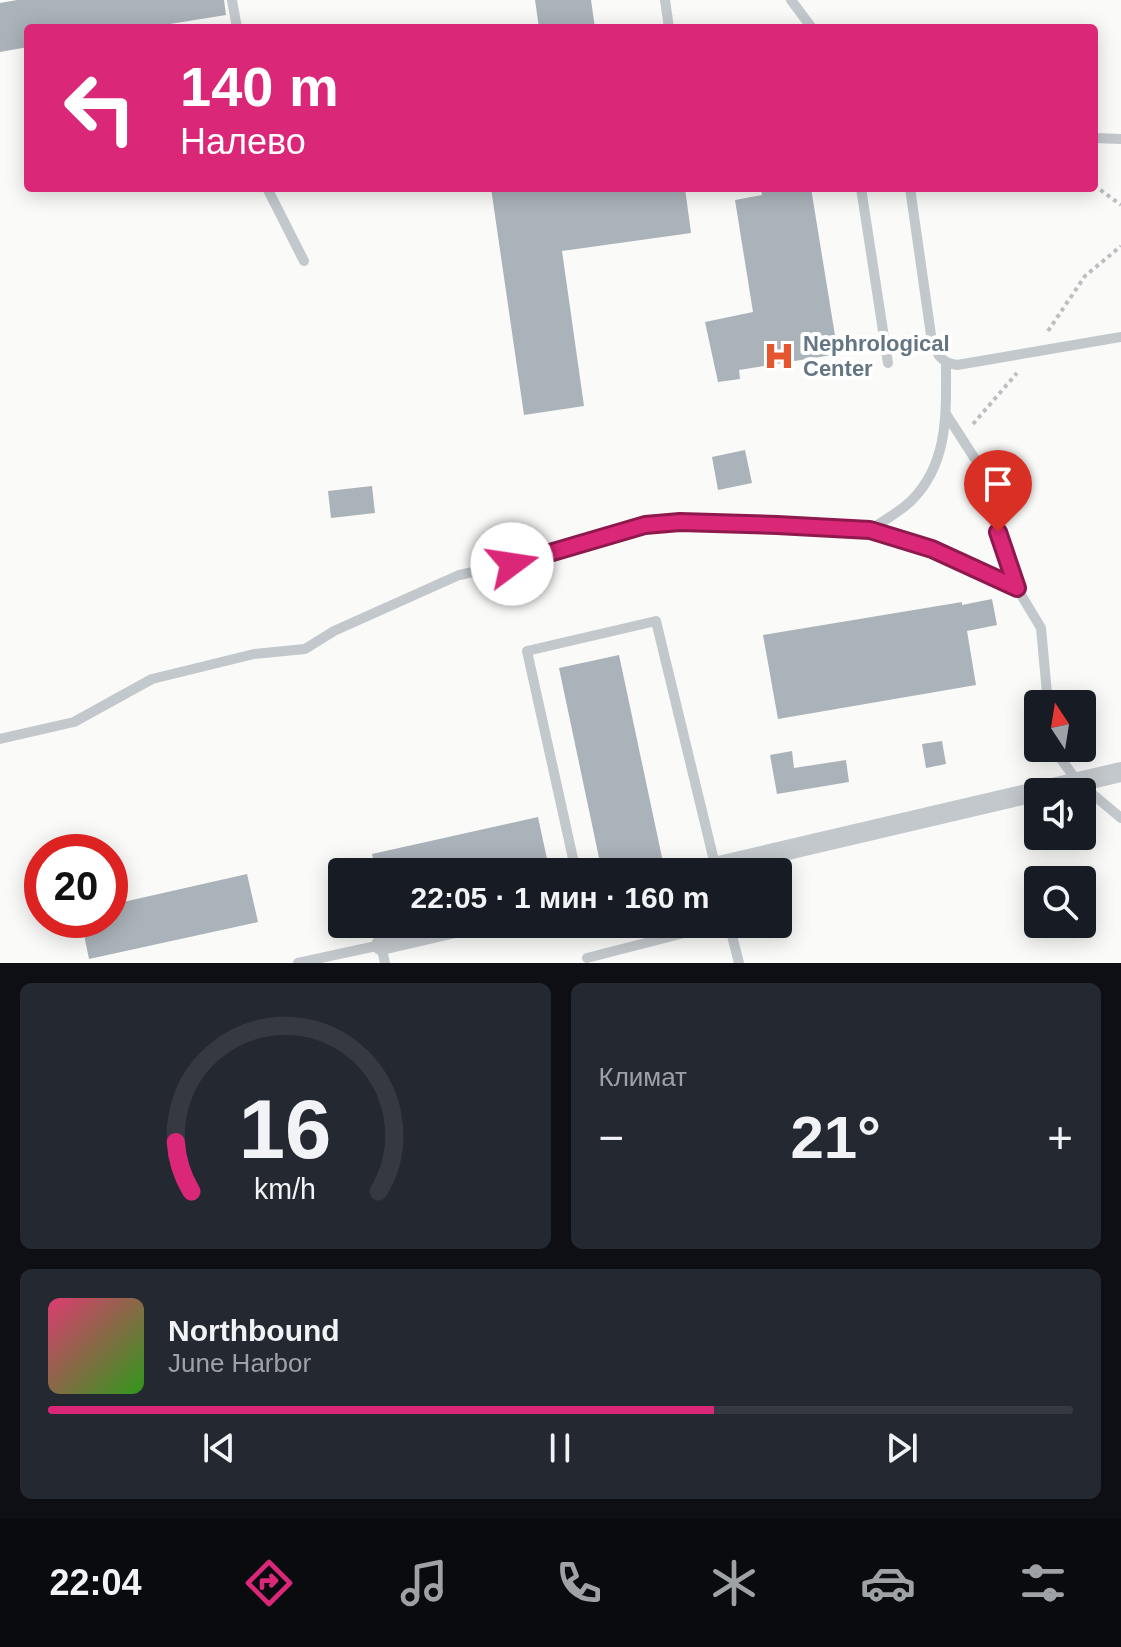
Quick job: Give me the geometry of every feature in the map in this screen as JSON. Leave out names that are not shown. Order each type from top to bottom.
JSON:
[{"type":"street","points":[[1092,778],[1121,772]]},
{"type":"street","points":[[758,858],[1024,794]]},
{"type":"street","points":[[383,954],[430,938]]},
{"type":"lane","points":[[232,0],[236,24]]},
{"type":"lane","points":[[665,0],[668,24]]},
{"type":"lane","points":[[791,0],[809,24]]},
{"type":"lane","points":[[1098,138],[1121,139]]},
{"type":"lane","points":[[269,192],[304,261]]},
{"type":"lane","points":[[862,192],[888,363]]},
{"type":"lane","points":[[911,192],[931,335],[937,356],[946,364],[957,365],[1121,337]]},
{"type":"lane","points":[[870,530],[912,500],[934,468],[943,445],[946,364]]},
{"type":"lane","points":[[946,414],[977,462],[1017,588],[1041,628],[1047,690]]},
{"type":"lane","points":[[0,739],[74,722],[152,679],[254,654],[305,649],[334,631],[459,575],[538,558],[645,525],[726,522],[870,530],[932,549],[1017,588]]},
{"type":"lane","points":[[573,858],[527,651],[656,621],[702,858]]},
{"type":"lane","points":[[1096,797],[1121,818]]},
{"type":"lane","points":[[587,958],[665,938]]},
{"type":"lane","points":[[733,938],[739,963]]},
{"type":"lane","points":[[298,963],[383,954]]},
{"type":"path","points":[[1098,188],[1121,205]]},
{"type":"building","points":[[17,0],[224,0],[226,15],[170,24],[24,24],[24,48],[0,52],[0,3]]},
{"type":"building","points":[[535,0],[591,0],[594,24],[538,24]]},
{"type":"building","points":[[492,192],[686,192],[691,233],[562,251],[584,406],[524,415]]},
{"type":"building","points":[[762,192],[812,192],[838,354],[739,370],[740,379],[718,382],[705,322],[753,312],[735,200],[762,195]]},
{"type":"building","points":[[745,450],[752,483],[718,490],[712,457]]},
{"type":"building","points":[[372,486],[375,513],[331,518],[328,491]]},
{"type":"building","points":[[992,599],[997,625],[967,631],[976,685],[778,719],[763,635]]},
{"type":"building","points":[[619,655],[662,858],[599,858],[559,668]]},
{"type":"building","points":[[942,741],[946,764],[926,768],[922,744]]},
{"type":"building","points":[[792,751],[794,768],[846,760],[849,782],[777,794],[770,755]]},
{"type":"building","points":[[538,817],[547,858],[373,858],[372,854]]},
{"type":"building","points":[[247,874],[258,922],[89,959],[85,938],[128,938],[128,901]]},
{"type":"place","name":"Nephrological Center","points":[[779,356]]},
{"type":"route","points":[[512,564],[645,525],[726,522],[870,530],[932,549],[1017,588],[998,532]]}]
